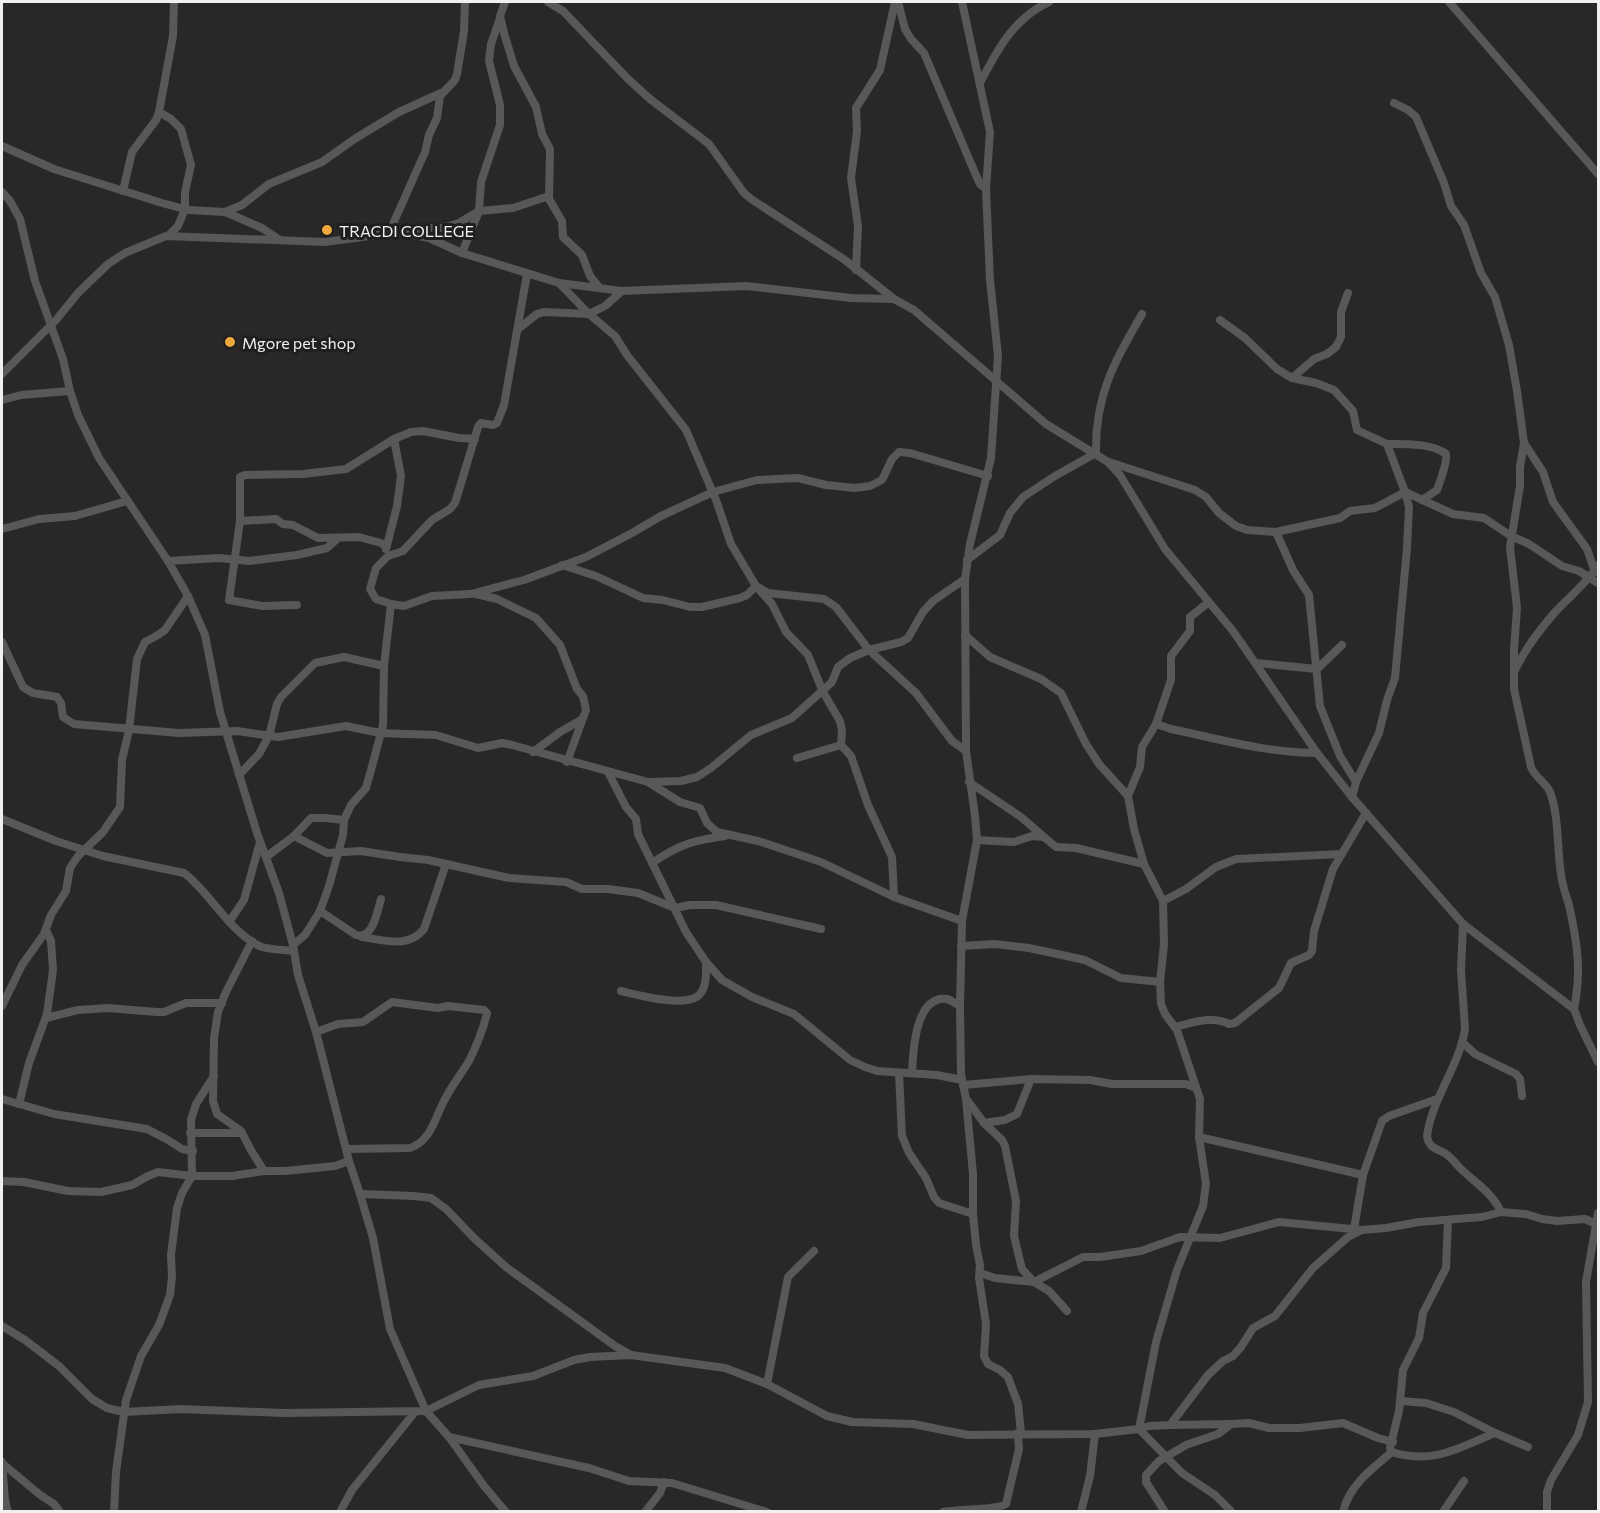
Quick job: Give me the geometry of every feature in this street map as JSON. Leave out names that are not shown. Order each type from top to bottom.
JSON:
[{"type":"street","points":[[123,191],[132,152],[156,120],[159,112],[173,36],[174,2]]},
{"type":"street","points":[[225,212],[242,205],[269,184],[322,162],[399,112],[441,93],[455,80],[457,74],[464,31],[465,2]]},
{"type":"street","points":[[462,253],[479,211],[481,182],[500,125],[500,105],[489,61],[491,44],[505,2]]},
{"type":"street","points":[[548,2],[563,12],[650,99],[701,137],[751,199],[845,260],[894,299],[914,310],[1046,424],[1108,462],[1124,481],[1165,549],[1256,663],[1317,753],[1352,797],[1463,924],[1574,1009],[1599,1062]]},
{"type":"street","points":[[856,270],[858,226],[850,178],[857,131],[856,104],[870,88],[880,70],[897,2]]},
{"type":"street","points":[[897,2],[905,29],[924,53],[975,173],[986,189]]},
{"type":"street","points":[[943,1512],[961,1509],[1005,1508],[1019,1449],[1020,1433],[1018,1404],[1008,1377],[988,1364],[984,1356],[986,1324],[978,1278],[980,1273],[973,1214],[973,1174],[966,1099],[962,1082],[960,1006],[962,921],[977,840],[966,751],[965,579],[967,560],[988,476],[998,356],[990,280],[986,189],[990,132],[962,2]]},
{"type":"street","points":[[980,83],[1006,37],[1035,9],[1049,2]]},
{"type":"street","points":[[1449,2],[1599,174]]},
{"type":"street","points":[[500,16],[509,52],[534,102],[542,134],[550,149],[550,202],[562,221],[563,237],[582,255],[590,276],[599,287]]},
{"type":"street","points":[[389,233],[425,152],[429,135],[437,118],[441,93]]},
{"type":"street","points":[[1394,104],[1408,110],[1416,117],[1444,183],[1451,206],[1464,225],[1481,273],[1495,297],[1509,345],[1524,443],[1510,547],[1517,608],[1514,689],[1533,773],[1547,788],[1553,805],[1561,878],[1579,958],[1579,985],[1574,1009]]},
{"type":"street","points":[[2,374],[51,325],[78,292],[108,264],[125,253],[168,236],[178,226],[185,209],[185,192],[191,165],[189,152],[181,129],[159,112]]},
{"type":"street","points":[[2,149],[54,169],[185,209],[225,212],[262,228],[281,241]]},
{"type":"street","points":[[2,192],[20,219],[35,281],[63,359],[78,415],[99,458],[168,561],[188,596],[205,635],[220,712],[294,948],[298,975],[316,1032],[349,1161],[373,1238],[390,1329],[426,1411],[449,1437],[506,1512]]},
{"type":"street","points":[[168,236],[325,242],[423,228],[442,228],[459,223],[479,211],[513,208],[549,196]]},
{"type":"street","points":[[399,232],[429,238],[462,253],[559,283],[622,291],[746,286],[851,298],[894,299]]},
{"type":"street","points":[[527,274],[504,405],[497,423],[493,425],[481,423],[478,427],[460,492],[453,507],[432,520],[403,551],[388,556],[376,568],[370,589],[376,599],[405,606],[432,596],[475,594],[524,580],[586,557],[661,516],[713,492],[757,480],[798,478],[826,485],[855,488],[870,486],[882,480],[892,459],[899,452],[910,453],[988,476]]},
{"type":"street","points":[[559,283],[589,314],[615,336],[627,355],[686,430],[713,492],[731,544],[756,586],[772,604],[786,632],[808,655],[823,692],[840,721],[841,745],[851,756],[868,805],[892,857],[894,897]]},
{"type":"street","points":[[518,329],[537,314],[544,312],[589,314],[605,306],[622,291]]},
{"type":"street","points":[[1292,378],[1314,359],[1327,354],[1336,347],[1341,337],[1341,312],[1348,292]]},
{"type":"street","points":[[1096,453],[1095,429],[1104,386],[1115,361],[1142,314]]},
{"type":"street","points":[[1220,320],[1245,338],[1277,369],[1292,378],[1334,390],[1353,411],[1357,430],[1387,444],[1426,447],[1446,454],[1447,458],[1437,490],[1422,500]]},
{"type":"street","points":[[2,400],[21,395],[70,390]]},
{"type":"street","points":[[297,604],[262,606],[229,600],[240,521],[240,477],[346,469],[394,439],[423,430],[475,439]]},
{"type":"street","points":[[388,556],[386,546],[397,506],[401,476],[394,439]]},
{"type":"street","points":[[1524,443],[1543,472],[1553,502],[1587,549],[1599,583]]},
{"type":"street","points":[[1352,797],[1356,782],[1379,733],[1396,670],[1408,503],[1387,444]]},
{"type":"street","points":[[967,560],[1000,535],[1010,513],[1023,497],[1096,453]]},
{"type":"street","points":[[1108,462],[1195,490],[1206,497],[1219,513],[1242,529],[1276,532],[1340,518],[1350,511],[1376,508],[1405,492]]},
{"type":"street","points":[[1405,492],[1453,514],[1484,518],[1562,566],[1579,571],[1595,572]]},
{"type":"street","points":[[2,529],[39,519],[75,516],[127,501]]},
{"type":"street","points":[[240,521],[276,519],[283,524],[293,525],[312,536],[337,539],[359,537],[386,546]]},
{"type":"street","points":[[1276,532],[1293,570],[1309,595],[1311,635],[1320,706],[1342,762],[1356,782]]},
{"type":"street","points":[[168,561],[234,559],[249,561],[297,555],[327,548],[337,539]]},
{"type":"street","points":[[561,565],[596,576],[643,598],[690,607],[702,607],[740,598],[756,586]]},
{"type":"street","points":[[1513,674],[1541,630],[1595,572]]},
{"type":"street","points":[[2,642],[23,687],[33,693],[57,698],[66,720],[74,724],[129,730],[202,733],[226,731],[269,736],[292,736],[346,726],[380,733],[435,735],[478,748],[502,743],[648,782],[681,781],[697,777],[711,768],[751,735],[792,718],[823,692],[832,682],[838,667],[850,658],[908,638],[923,612],[933,601],[965,579]]},
{"type":"street","points":[[756,586],[768,593],[824,598],[836,607],[869,650],[916,693],[952,741],[966,751]]},
{"type":"street","points":[[475,594],[497,599],[536,618],[557,641],[586,705],[567,762]]},
{"type":"street","points":[[2,1006],[21,968],[46,930],[51,915],[66,891],[70,868],[103,832],[120,807],[122,760],[129,730],[137,659],[145,642],[165,630],[188,596]]},
{"type":"street","points":[[1128,796],[1140,767],[1142,747],[1156,724],[1171,680],[1171,656],[1190,631],[1190,617],[1209,602]]},
{"type":"street","points":[[294,948],[320,911],[338,853],[344,820],[351,805],[366,788],[383,725],[384,666],[390,604]]},
{"type":"street","points":[[965,636],[990,657],[1041,679],[1061,693],[1086,744],[1099,764],[1128,796],[1144,864],[1163,901],[1164,944],[1160,982],[1163,1010],[1175,1027],[1200,1099],[1199,1137],[1206,1184],[1203,1206],[1177,1270],[1156,1342],[1139,1430]]},
{"type":"street","points":[[1256,663],[1317,669],[1342,645]]},
{"type":"street","points":[[239,775],[259,754],[269,736],[278,701],[315,663],[344,657],[384,666]]},
{"type":"street","points":[[533,752],[581,720]]},
{"type":"street","points":[[1156,724],[1280,751],[1317,753]]},
{"type":"street","points":[[797,758],[841,745]]},
{"type":"street","points":[[608,772],[626,807],[636,819],[638,834],[652,863],[690,938],[706,962],[722,980],[734,988],[752,998],[794,1014],[849,1060],[877,1071],[912,1073],[962,1082],[1031,1079],[1090,1080],[1112,1084],[1186,1084],[1196,1088]]},
{"type":"street","points":[[648,782],[680,802],[700,808],[709,826],[726,836],[758,841],[821,862],[894,897],[962,921]]},
{"type":"street","points":[[969,782],[1021,817],[1056,847],[1076,848],[1144,864]]},
{"type":"street","points":[[1175,1027],[1213,1019],[1221,1019],[1229,1024],[1235,1023],[1279,988],[1291,963],[1309,955],[1312,951],[1316,926],[1333,869],[1366,813]]},
{"type":"street","points":[[266,857],[294,836],[311,818],[344,820]]},
{"type":"street","points":[[2,819],[56,841],[86,850],[120,860],[184,873],[192,879],[229,922],[252,941],[261,946],[294,948]]},
{"type":"street","points":[[294,836],[327,853],[372,851],[509,878],[566,882],[582,889],[638,893],[675,908],[690,905],[716,905],[821,929]]},
{"type":"street","points":[[652,863],[672,849],[726,836]]},
{"type":"street","points":[[977,840],[1014,842],[1032,836],[1044,837]]},
{"type":"street","points":[[229,922],[244,900],[260,842]]},
{"type":"street","points":[[1163,901],[1186,889],[1216,867],[1236,860],[1341,854]]},
{"type":"street","points":[[320,911],[362,937],[400,942],[418,936],[424,929],[446,864]]},
{"type":"street","points":[[362,937],[368,934],[381,899]]},
{"type":"street","points":[[1463,924],[1461,970],[1465,1029],[1452,1068],[1437,1099],[1428,1128],[1428,1142],[1434,1149],[1447,1154],[1478,1183],[1501,1212]]},
{"type":"street","points":[[19,1104],[29,1063],[46,1018],[53,970],[51,941],[46,930]]},
{"type":"street","points":[[252,941],[222,1003],[215,1028],[213,1091],[215,1111],[238,1127],[264,1171]]},
{"type":"street","points":[[961,946],[995,944],[1029,948],[1085,960],[1121,978],[1160,982]]},
{"type":"street","points":[[621,991],[682,1002],[695,999],[705,986],[706,962]]},
{"type":"street","points":[[912,1073],[914,1040],[926,1008],[937,1001],[948,999],[960,1006]]},
{"type":"street","points":[[46,1018],[108,1008],[164,1012],[186,1002],[222,1003]]},
{"type":"street","points":[[316,1032],[338,1024],[363,1022],[392,1002],[438,1008],[448,1006],[484,1010],[487,1013],[481,1035],[470,1059],[444,1100],[431,1131],[419,1145],[410,1148],[346,1149]]},
{"type":"street","points":[[1462,1042],[1475,1054],[1516,1074],[1520,1079],[1522,1096]]},
{"type":"street","points":[[899,1073],[902,1136],[909,1153],[939,1203],[973,1214]]},
{"type":"street","points":[[114,1512],[116,1472],[124,1412],[131,1383],[141,1356],[159,1325],[170,1295],[171,1255],[177,1209],[182,1193],[192,1176],[191,1119],[196,1104],[214,1076]]},
{"type":"street","points":[[984,1123],[1005,1120],[1017,1114],[1031,1079]]},
{"type":"street","points":[[2,1099],[54,1114],[147,1129],[182,1149],[193,1151]]},
{"type":"street","points":[[966,1099],[1005,1146],[1016,1201],[1014,1236],[1022,1269],[1034,1282],[1049,1291],[1067,1311]]},
{"type":"street","points":[[1170,1425],[1208,1376],[1222,1361],[1233,1356],[1241,1347],[1253,1328],[1275,1316],[1320,1261],[1358,1230],[1363,1175],[1382,1121],[1389,1116],[1437,1099]]},
{"type":"street","points":[[190,1133],[242,1133]]},
{"type":"street","points":[[1199,1137],[1363,1175]]},
{"type":"street","points":[[2,1181],[24,1182],[68,1191],[101,1192],[132,1185],[156,1173],[232,1176],[264,1171],[334,1166],[349,1161]]},
{"type":"street","points":[[360,1194],[431,1198],[446,1209],[506,1267],[609,1342],[631,1355]]},
{"type":"street","points":[[980,1273],[994,1278],[1034,1282],[1083,1257],[1141,1251],[1180,1237],[1220,1238],[1279,1222],[1358,1230],[1482,1217],[1501,1212],[1526,1214],[1557,1221],[1585,1219],[1596,1224]]},
{"type":"street","points":[[1547,1512],[1547,1492],[1551,1480],[1578,1435],[1588,1402],[1586,1282],[1599,1213]]},
{"type":"street","points":[[1392,1452],[1390,1448],[1401,1401],[1403,1370],[1419,1338],[1424,1313],[1446,1268],[1448,1220]]},
{"type":"street","points":[[766,1384],[788,1277],[814,1251]]},
{"type":"street","points":[[2,1326],[59,1366],[97,1403],[124,1412],[181,1408],[284,1413],[426,1411],[479,1385],[533,1376],[574,1360],[631,1355],[721,1367],[766,1384],[827,1416],[845,1421],[913,1424],[968,1435],[1095,1434],[1139,1430],[1149,1426],[1249,1423],[1269,1428],[1300,1428],[1342,1423],[1393,1442]]},
{"type":"street","points":[[1401,1401],[1425,1403],[1454,1412],[1528,1447]]},
{"type":"street","points":[[340,1512],[352,1490],[415,1412]]},
{"type":"street","points":[[1165,1512],[1146,1479],[1149,1471],[1156,1463],[1186,1445],[1218,1434],[1231,1424]]},
{"type":"street","points":[[1139,1430],[1187,1477],[1215,1495],[1232,1512]]},
{"type":"street","points":[[1392,1452],[1418,1457],[1446,1454],[1495,1433]]},
{"type":"street","points":[[1081,1512],[1090,1476],[1095,1434]]},
{"type":"street","points":[[449,1437],[589,1468],[629,1481],[682,1485],[767,1512]]},
{"type":"street","points":[[1343,1512],[1346,1500],[1358,1482],[1392,1452]]},
{"type":"street","points":[[2,1462],[8,1512]]},
{"type":"street","points":[[2,1462],[54,1504],[60,1512]]},
{"type":"street","points":[[1443,1512],[1464,1481]]},
{"type":"street","points":[[645,1512],[660,1493],[664,1482]]},
{"type":"place","name":"TRACDI COLLEGE","points":[[327,230]]},
{"type":"place","name":"Mgore pet shop","points":[[230,342]]}]
